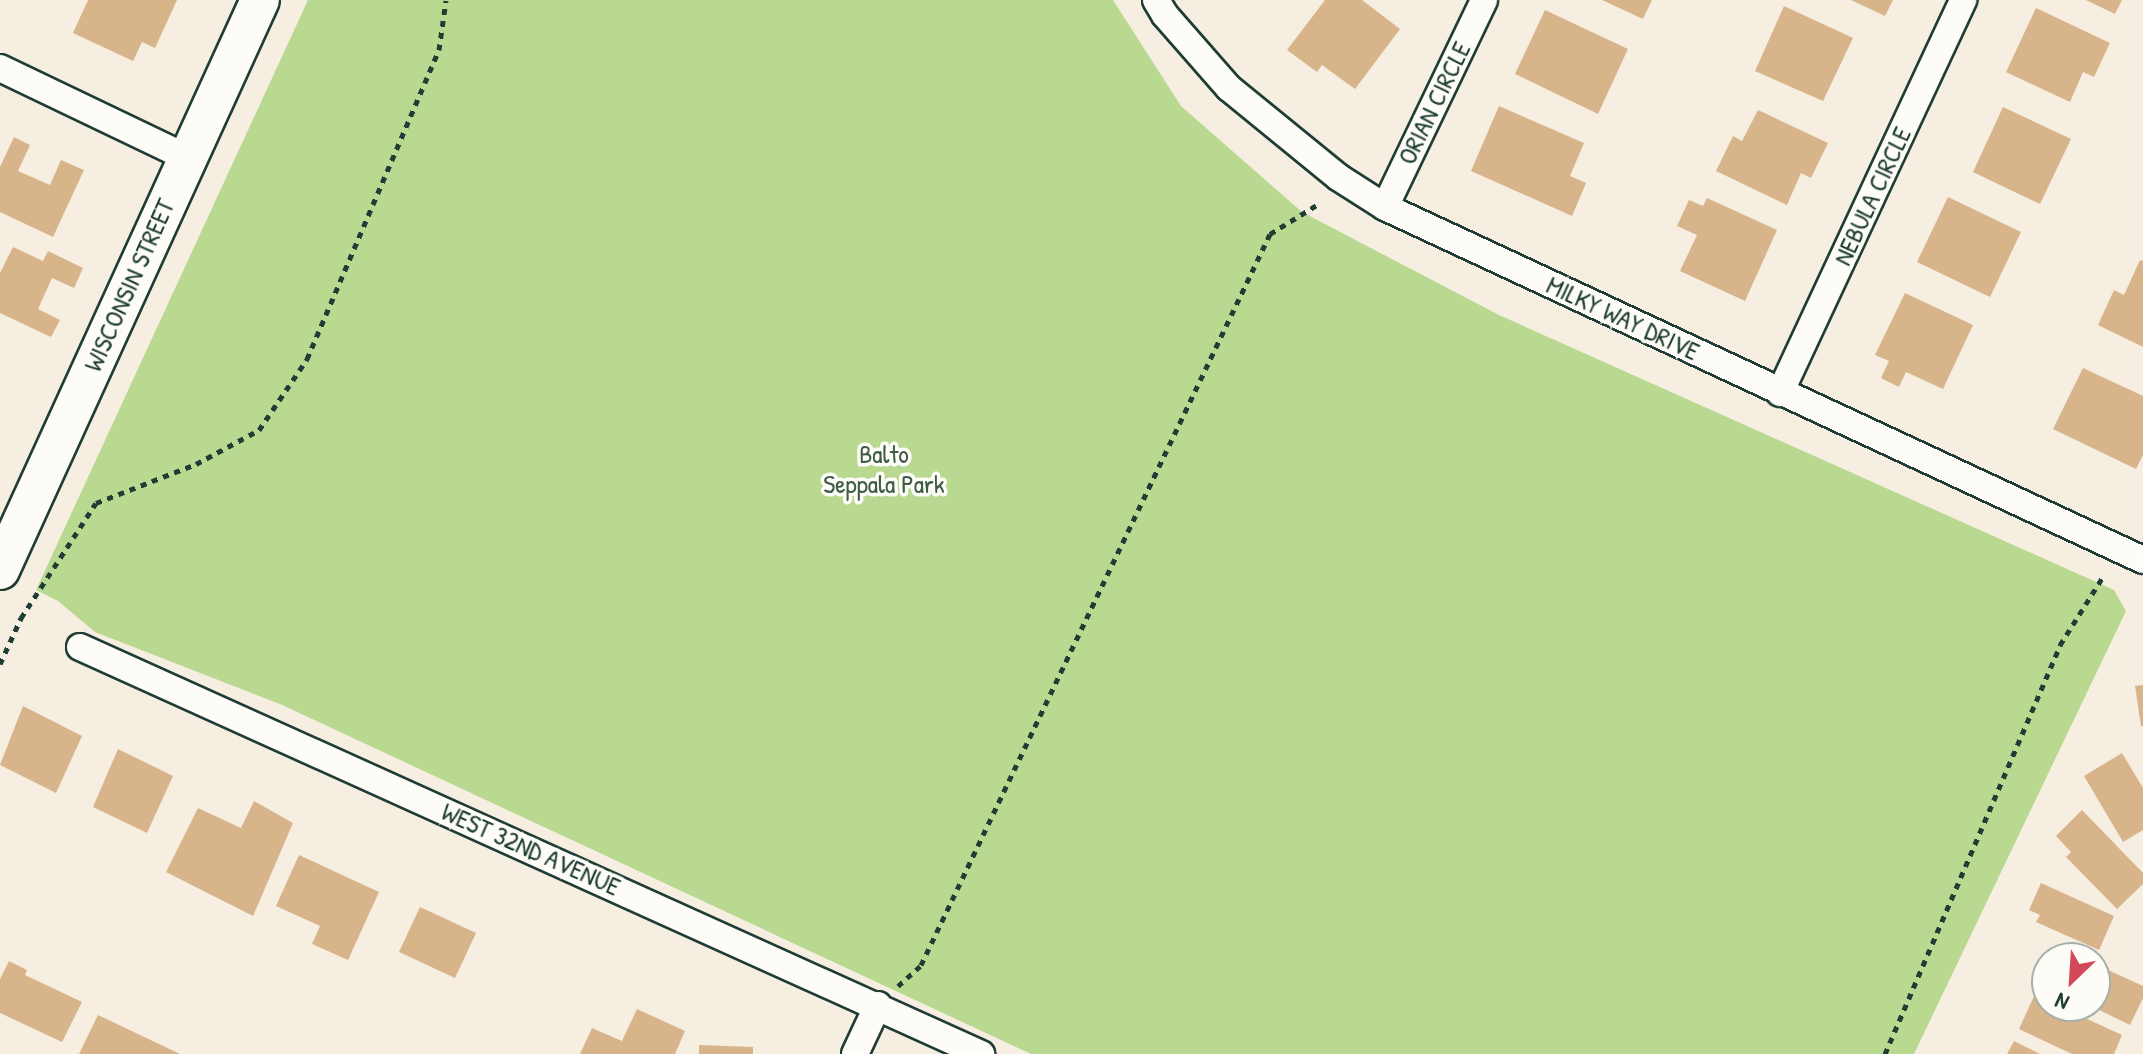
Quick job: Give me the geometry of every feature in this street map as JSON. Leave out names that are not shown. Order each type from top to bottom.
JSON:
[{"type":"street","name":"WISCONSIN STREET","points":[[0,570],[260,0]]},
{"type":"street","name":"MILKY WAY DRIVE","points":[[1156,0],[1165,15],[1229,88],[1338,177],[1385,207],[2143,560]]},
{"type":"street","name":"ORIAN CIRCLE","points":[[1385,207],[1484,0]]},
{"type":"street","name":"NEBULA CIRCLE","points":[[1780,393],[1963,0]]},
{"type":"street","points":[[0,68],[186,157]]},
{"type":"street","name":"WEST 32ND AVENUE","points":[[80,647],[981,1054]]},
{"type":"street","points":[[855,1054],[878,1005]]},
{"type":"path","points":[[0,664],[21,618],[96,503],[196,464],[259,430],[299,371],[439,50],[446,0]]},
{"type":"path","points":[[878,1005],[921,965],[1270,234],[1320,203]]},
{"type":"path","points":[[1885,1054],[2060,645],[2104,575]]},
{"type":"green space","name":"Balto Seppala Park","points":[[308,0],[1113,0],[1181,106],[1302,212],[1499,315],[2114,590],[2126,611],[1914,1054],[1031,1054],[280,704],[95,632],[58,601],[36,590]]},
{"type":"building","points":[[88,0],[177,0],[155,48],[142,42],[133,61],[73,33]]},
{"type":"building","points":[[1325,0],[1362,0],[1400,29],[1355,89],[1322,65],[1317,72],[1287,50]]},
{"type":"building","points":[[1602,0],[1652,0],[1643,19]]},
{"type":"building","points":[[1851,0],[1893,0],[1885,16]]},
{"type":"building","points":[[2086,0],[2122,0],[2115,14]]},
{"type":"building","points":[[1784,6],[1853,38],[1823,101],[1755,71]]},
{"type":"building","points":[[2036,8],[2110,43],[2094,77],[2083,72],[2070,102],[2006,72]]},
{"type":"building","points":[[1545,10],[1628,49],[1598,114],[1515,74]]},
{"type":"building","points":[[1499,106],[1584,143],[1570,176],[1586,183],[1572,216],[1471,171]]},
{"type":"building","points":[[2003,107],[2071,139],[2040,204],[1973,172]]},
{"type":"building","points":[[1758,110],[1828,143],[1811,178],[1801,173],[1787,205],[1716,171],[1733,136],[1742,141]]},
{"type":"building","points":[[14,137],[30,145],[18,171],[50,185],[61,160],[84,170],[53,237],[0,212],[0,167]]},
{"type":"building","points":[[1948,197],[2021,232],[1990,297],[1917,262]]},
{"type":"building","points":[[1707,198],[1777,230],[1745,301],[1680,271],[1697,235],[1677,226],[1689,200],[1703,206]]},
{"type":"building","points":[[13,247],[43,261],[48,251],[83,268],[74,288],[52,278],[38,309],[60,320],[51,337],[0,313],[0,273]]},
{"type":"building","points":[[2140,260],[2143,261],[2143,347],[2098,325],[2114,290],[2124,295]]},
{"type":"building","points":[[1905,293],[1973,325],[1943,389],[1906,372],[1899,387],[1881,378],[1889,361],[1875,355]]},
{"type":"building","points":[[2083,368],[2143,396],[2143,455],[2136,469],[2053,429]]},
{"type":"building","points":[[2143,685],[2143,726],[2141,726],[2135,686]]},
{"type":"building","points":[[23,706],[82,736],[56,793],[0,765]]},
{"type":"building","points":[[118,749],[173,776],[147,833],[93,807]]},
{"type":"building","points":[[2122,753],[2143,788],[2143,830],[2123,842],[2084,776]]},
{"type":"building","points":[[254,801],[293,823],[253,916],[166,872],[198,808],[241,828]]},
{"type":"building","points":[[2082,810],[2143,873],[2143,884],[2117,909],[2066,857],[2071,852],[2056,836]]},
{"type":"building","points":[[299,855],[379,892],[348,960],[312,944],[320,926],[276,906]]},
{"type":"building","points":[[2041,883],[2114,916],[2103,942],[2081,942],[2036,922],[2040,915],[2029,910]]},
{"type":"building","points":[[420,907],[476,933],[455,978],[399,952]]},
{"type":"building","points":[[9,961],[27,970],[25,975],[82,1002],[62,1042],[0,1013],[0,979]]},
{"type":"building","points":[[2111,971],[2143,986],[2143,998],[2130,1025],[2111,1016]]},
{"type":"building","points":[[2031,1003],[2031,1022],[2094,1022],[2122,1035],[2114,1054],[2072,1054],[2019,1029]]},
{"type":"building","points":[[637,1009],[685,1031],[675,1054],[580,1054],[592,1028],[622,1041]]},
{"type":"building","points":[[98,1015],[180,1054],[79,1054]]},
{"type":"building","points":[[2014,1041],[2040,1054],[2007,1054]]},
{"type":"building","points":[[699,1045],[753,1047],[753,1054],[699,1054]]}]
